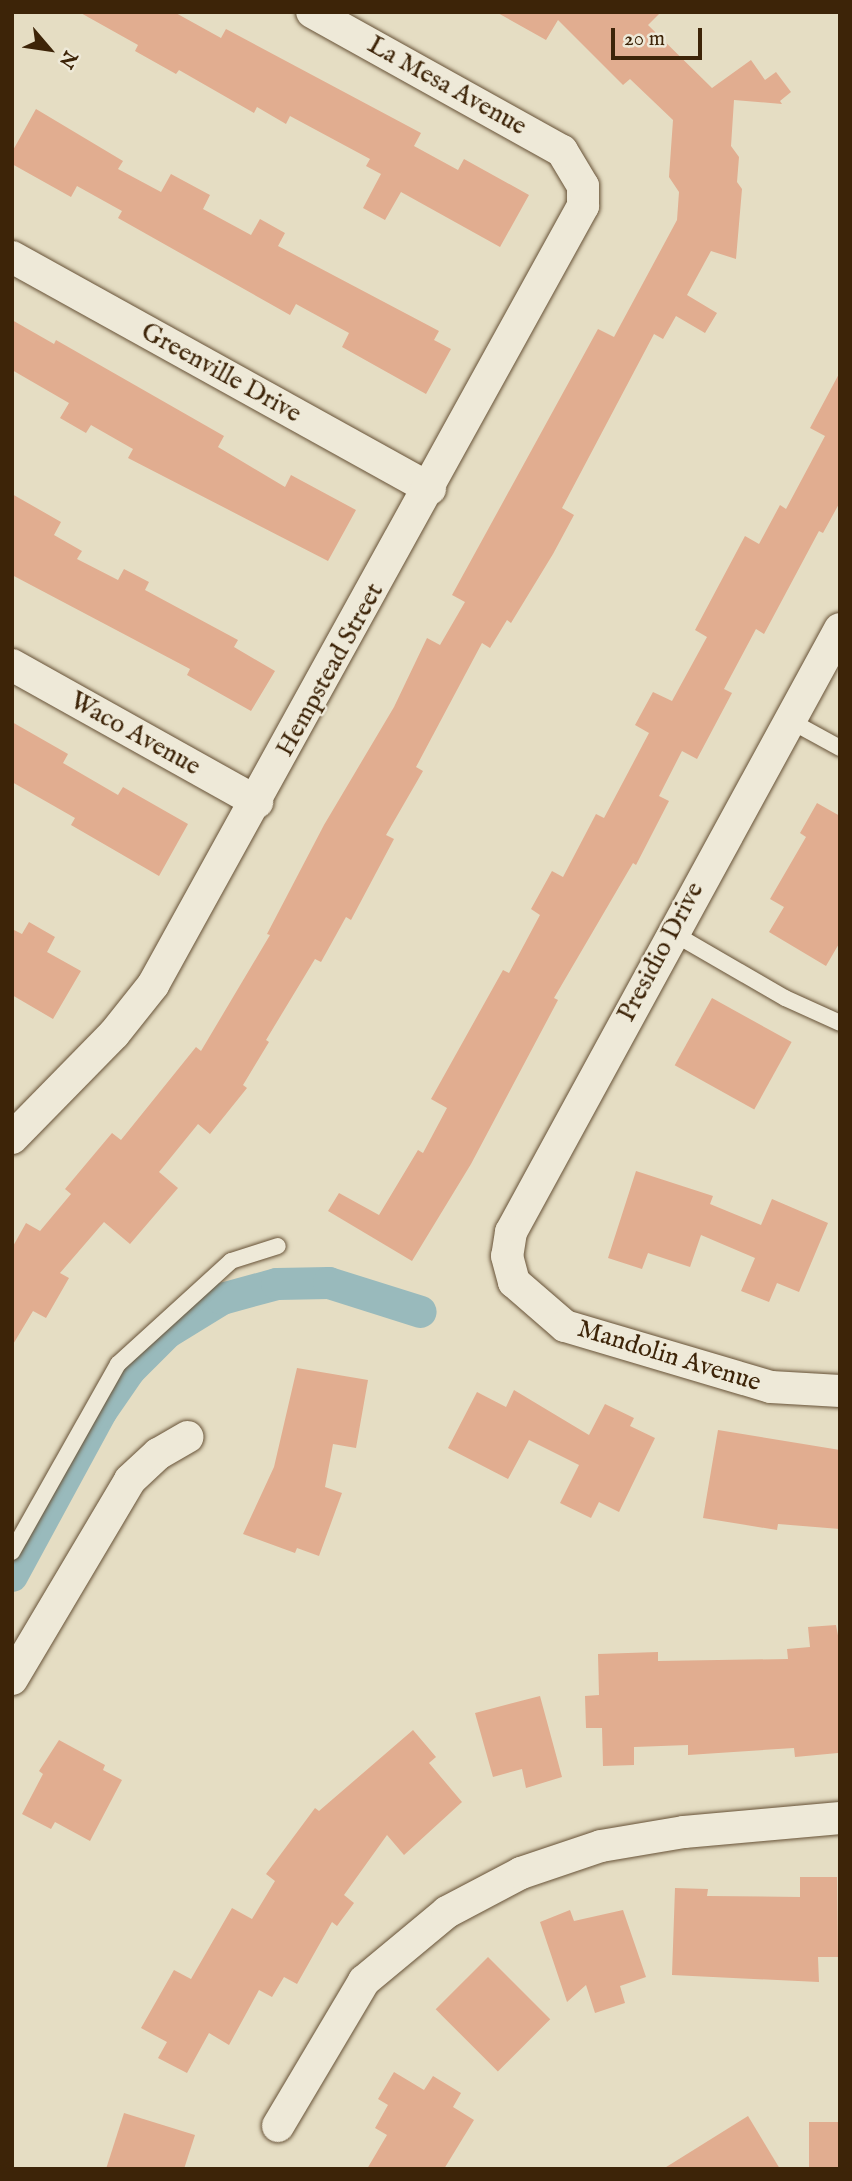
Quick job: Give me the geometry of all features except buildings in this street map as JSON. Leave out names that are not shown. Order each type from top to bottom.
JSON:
[{"type":"street","name":"La Mesa Avenue","points":[[312,12],[545,139],[562,151],[574,167]]},
{"type":"street","name":"Hempstead Street","points":[[19,1118],[114,1034],[153,985],[576,225],[583,196],[574,167]]},
{"type":"street","name":"Greenville Drive","points":[[12,257],[430,489]]},
{"type":"street","name":"Presidio Drive","points":[[514,1282],[507,1256],[511,1232],[671,932],[840,629]]},
{"type":"street","name":"Waco Avenue","points":[[12,665],[257,802]]},
{"type":"street","name":"Mandolin Avenue","points":[[514,1282],[565,1325],[771,1387],[840,1391]]},
{"type":"street","points":[[12,1679],[130,1480],[159,1454],[188,1437]]},
{"type":"street","points":[[278,2126],[364,1980],[447,1912],[521,1873],[601,1846],[684,1832],[840,1818]]},
{"type":"lane","points":[[789,720],[840,748]]},
{"type":"lane","points":[[671,932],[785,998],[840,1023]]},
{"type":"lane","points":[[12,1552],[118,1364],[230,1261],[278,1246]]},
{"type":"waterway","points":[[12,1576],[101,1412],[130,1370],[167,1333],[222,1299],[277,1284],[329,1283],[421,1312]]}]
